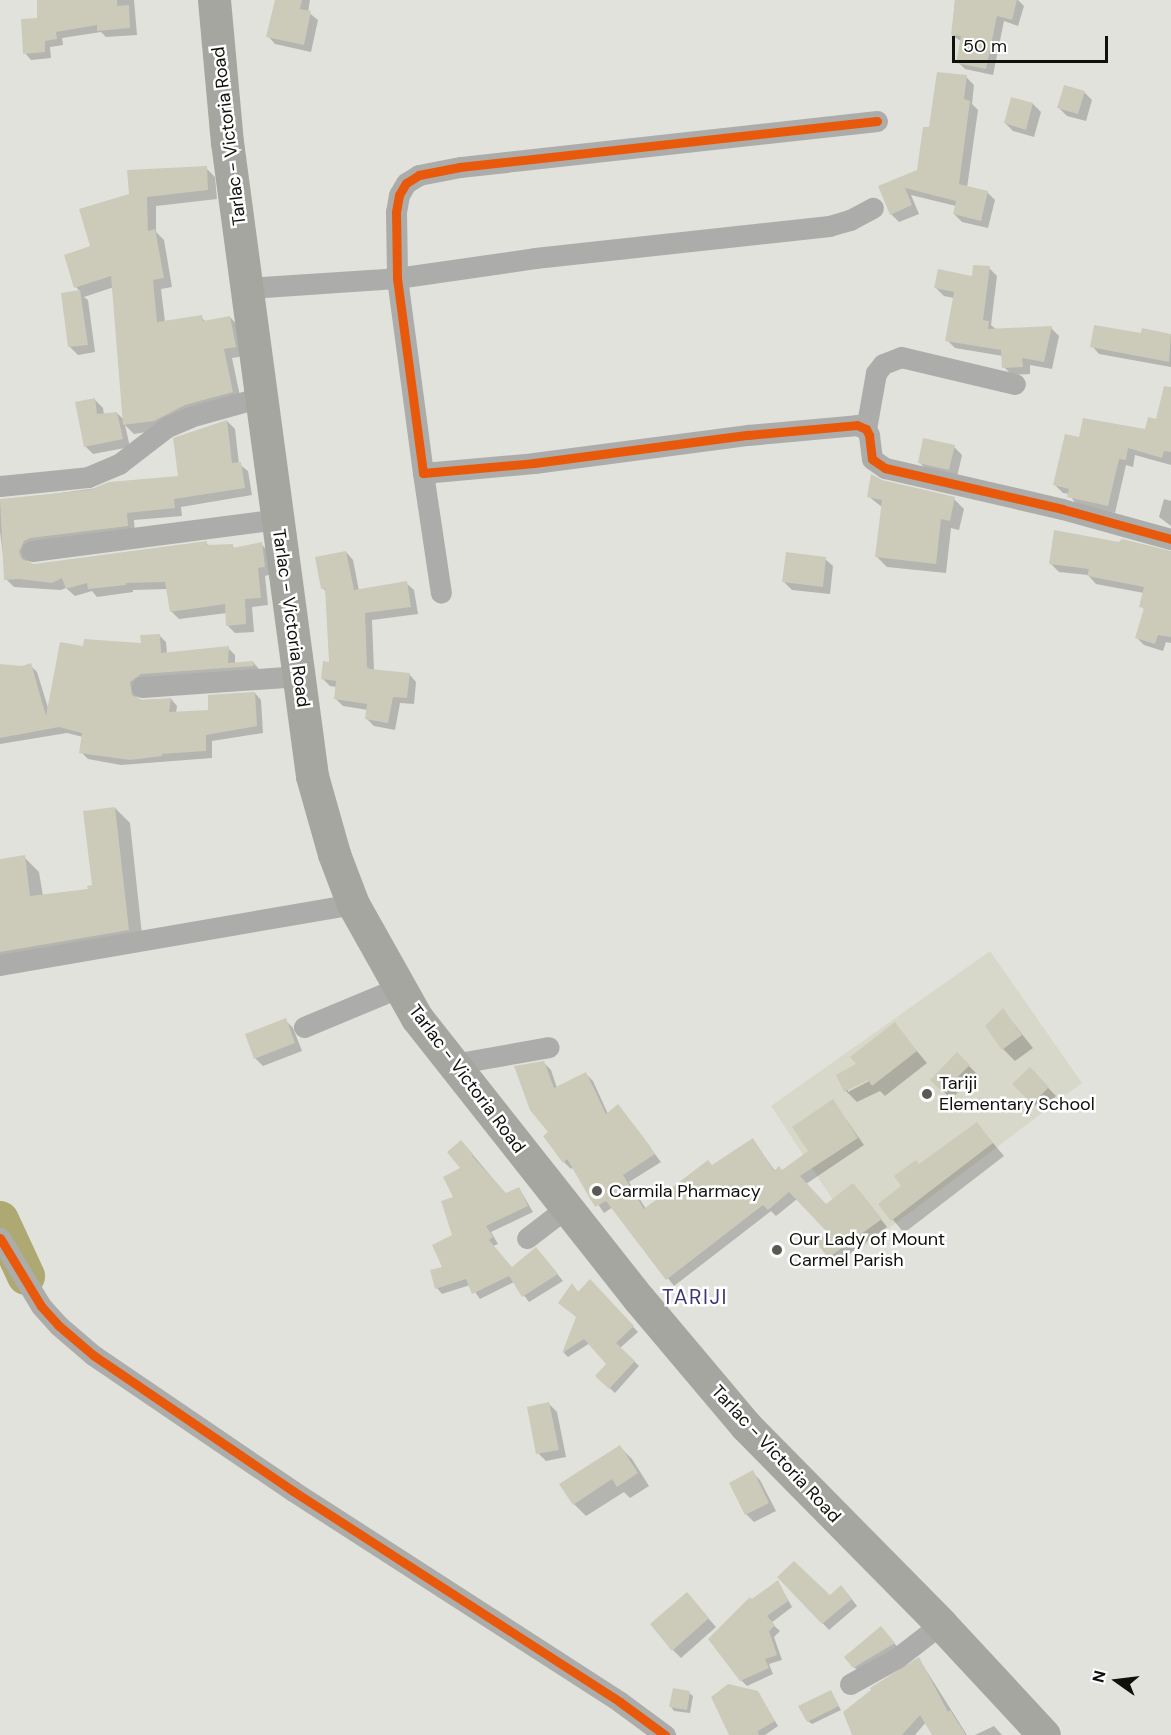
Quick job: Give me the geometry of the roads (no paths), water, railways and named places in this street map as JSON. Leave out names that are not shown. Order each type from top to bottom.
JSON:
[{"type":"main road","name":"Tarlac - Victoria Road","points":[[214,0],[227,142],[312,776],[334,854],[353,904],[417,1018],[566,1208],[746,1426],[941,1624],[1044,1735]]},
{"type":"street","points":[[441,593],[397,278],[396,213],[399,195],[406,183],[419,175],[460,167],[877,121]]},
{"type":"street","points":[[248,288],[397,278],[536,258],[829,226],[850,220],[873,208]]},
{"type":"street","points":[[1015,384],[900,357],[884,364],[876,373],[866,429],[872,459],[885,468],[1062,509],[1171,539]]},
{"type":"street","points":[[0,486],[88,477],[119,464],[167,427],[190,417],[261,397]]},
{"type":"street","points":[[423,473],[534,463],[824,427],[846,425],[866,429]]},
{"type":"street","points":[[32,551],[278,519]]},
{"type":"street","points":[[142,687],[300,676]]},
{"type":"street","points":[[0,965],[353,904]]},
{"type":"street","points":[[304,1027],[400,987]]},
{"type":"street","points":[[453,1064],[549,1047]]},
{"type":"street","points":[[527,1238],[566,1208]]},
{"type":"street","points":[[0,1238],[41,1306],[58,1325],[93,1355],[293,1491],[620,1702],[665,1735]]},
{"type":"street","points":[[850,1684],[897,1658],[941,1624]]},
{"type":"waterway","points":[[0,1220],[26,1276]]},
{"type":"place","name":"Tariji Elementary School","points":[[927,1094]]},
{"type":"place","name":"Carmila Pharmacy","points":[[597,1191]]},
{"type":"place","name":"Our Lady of Mount Carmel Parish","points":[[777,1250]]},
{"type":"district","name":"TARIJI","points":[[695,1297]]}]
